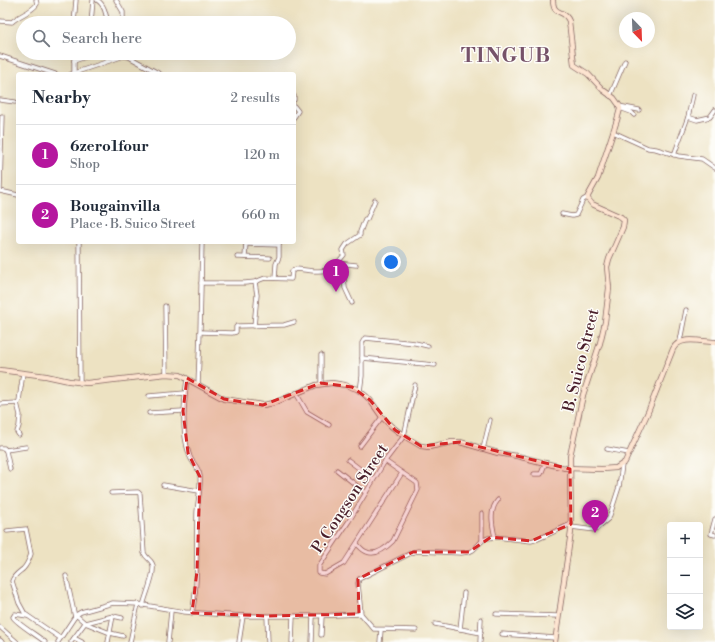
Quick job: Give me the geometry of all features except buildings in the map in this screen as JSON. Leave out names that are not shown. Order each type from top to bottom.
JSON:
[{"type":"street","points":[[20,16],[34,8],[37,4],[36,0]]},
{"type":"street","points":[[75,16],[76,0]]},
{"type":"street","points":[[92,16],[93,0]]},
{"type":"street","points":[[97,0],[100,2],[107,16]]},
{"type":"street","points":[[116,0],[123,12],[123,16]]},
{"type":"street","points":[[553,0],[554,10],[564,14],[569,20],[574,65],[588,74],[610,96],[614,98],[619,107],[631,112],[634,115]]},
{"type":"street","points":[[0,21],[12,22],[16,18]]},
{"type":"street","points":[[0,56],[49,72]]},
{"type":"street","points":[[79,72],[113,60]]},
{"type":"street","points":[[134,60],[156,72]]},
{"type":"street","points":[[73,72],[74,61]]},
{"type":"street","points":[[610,96],[625,62]]},
{"type":"street","points":[[674,155],[688,117],[693,95]]},
{"type":"street","points":[[0,100],[15,102]]},
{"type":"street","points":[[619,107],[639,110]]},
{"type":"street","points":[[562,214],[572,216],[576,215],[583,200],[588,198],[598,178],[613,132],[619,107]]},
{"type":"street","points":[[688,117],[698,120],[710,117],[715,110]]},
{"type":"street","points":[[2,116],[0,191],[16,195]]},
{"type":"street","points":[[613,132],[648,148],[674,155],[702,159],[715,168]]},
{"type":"street","name":"B. Suico Street","points":[[555,640],[570,542],[570,456],[583,395],[600,343],[605,322],[609,288],[607,267],[609,259],[624,227],[624,220],[621,217],[592,204],[588,198]]},
{"type":"street","points":[[201,283],[255,282],[265,278],[291,278],[292,271],[296,269],[323,272],[330,270],[344,255],[344,247],[360,235],[365,219],[368,218],[375,200]]},
{"type":"street","points":[[79,244],[80,383]]},
{"type":"street","points":[[198,385],[202,244]]},
{"type":"street","points":[[245,257],[246,244]]},
{"type":"street","points":[[275,278],[276,264],[279,257],[279,244]]},
{"type":"street","points":[[237,257],[270,258]]},
{"type":"street","points":[[337,264],[356,265]]},
{"type":"street","points":[[330,270],[344,276],[345,288],[352,303]]},
{"type":"street","points":[[254,326],[257,295],[255,282]]},
{"type":"street","points":[[165,306],[166,374]]},
{"type":"street","points":[[680,341],[686,310]]},
{"type":"street","points":[[200,332],[232,333],[236,332],[237,326],[284,325],[294,322]]},
{"type":"street","points":[[360,391],[362,376],[362,343],[365,338],[415,342],[428,346]]},
{"type":"street","points":[[416,630],[374,629],[361,614],[358,583],[359,579],[413,552],[469,552],[488,538],[495,537],[532,540],[538,539],[571,525],[595,530],[609,518],[619,486],[622,465],[648,412],[676,344],[680,341],[687,340],[715,342]]},
{"type":"street","points":[[321,355],[321,383]]},
{"type":"street","points":[[362,358],[435,365]]},
{"type":"street","points":[[0,370],[80,383],[93,383],[166,374],[180,375],[224,399],[258,405],[274,403],[321,383],[332,383],[345,385],[360,391],[370,400],[382,417],[395,430],[416,444],[425,447],[457,442],[518,456],[545,464],[570,468],[602,470],[611,469],[622,465]]},
{"type":"street","points":[[19,435],[16,432],[19,427],[20,416],[17,403],[20,401],[23,373]]},
{"type":"street","points":[[186,378],[183,411],[184,426],[188,453],[199,470],[200,477],[197,572],[192,613]]},
{"type":"street","points":[[404,436],[415,385]]},
{"type":"street","points":[[149,396],[185,393]]},
{"type":"street","points":[[296,393],[308,413],[328,425]]},
{"type":"street","points":[[0,404],[17,403]]},
{"type":"street","points":[[149,413],[183,411]]},
{"type":"street","points":[[360,446],[382,417]]},
{"type":"street","points":[[483,449],[490,420]]},
{"type":"street","name":"P. Congson Street","points":[[357,544],[344,563],[325,574],[319,573],[319,566],[373,479],[404,436]]},
{"type":"street","points":[[0,448],[4,448],[6,450],[26,447]]},
{"type":"street","points":[[607,449],[629,453]]},
{"type":"street","points":[[6,450],[10,469]]},
{"type":"street","points":[[348,460],[373,479]]},
{"type":"street","points":[[385,461],[417,483],[418,490],[393,541],[383,550],[370,553],[366,552],[357,544],[402,473]]},
{"type":"street","points":[[534,474],[541,474],[545,464]]},
{"type":"street","points":[[337,470],[366,492]]},
{"type":"street","points":[[163,485],[199,491]]},
{"type":"street","points":[[111,493],[138,492],[140,494],[144,553],[153,565],[152,580],[143,606]]},
{"type":"street","points":[[495,537],[492,512],[493,506],[498,500]]},
{"type":"street","points":[[482,512],[482,541]]},
{"type":"street","points":[[713,535],[715,519]]},
{"type":"street","points":[[7,531],[26,529],[27,533],[31,554],[30,558],[24,568],[15,575],[12,581],[19,603],[27,616]]},
{"type":"street","points":[[66,576],[76,616],[85,623],[110,633],[123,636]]},
{"type":"street","points":[[460,629],[464,593]]},
{"type":"street","points":[[45,642],[17,622],[14,617],[15,614],[27,616],[49,629],[59,640],[76,616],[81,612],[113,603],[138,604],[171,611],[243,616],[322,616],[361,614]]},
{"type":"street","points":[[130,642],[138,604]]},
{"type":"street","points":[[168,642],[171,611]]},
{"type":"street","points":[[496,614],[558,616]]},
{"type":"street","points":[[108,642],[113,616]]},
{"type":"street","points":[[82,642],[72,640],[85,623],[113,616],[122,618]]},
{"type":"street","points":[[239,642],[243,616]]},
{"type":"street","points":[[267,616],[268,642]]},
{"type":"street","points":[[292,642],[293,616]]},
{"type":"street","points":[[312,642],[313,616]]},
{"type":"street","points":[[321,636],[322,616]]},
{"type":"street","points":[[480,642],[481,619]]},
{"type":"street","points":[[435,624],[481,633]]},
{"type":"street","points":[[0,627],[17,642]]},
{"type":"street","points":[[380,642],[381,630]]},
{"type":"street","points":[[502,634],[555,640]]},
{"type":"highlighted area","points":[[187,378],[224,399],[263,405],[321,383],[352,387],[370,400],[395,430],[421,446],[460,442],[570,469],[571,524],[531,541],[491,537],[469,552],[413,552],[358,579],[359,614],[267,616],[192,613],[197,571],[200,477],[188,453],[183,411]]},
{"type":"place","name":"6zero1four","points":[[336,292]]},
{"type":"place","name":"Bougainvilla","points":[[595,533]]},
{"type":"district","name":"TINGUB","points":[[506,55]]}]
